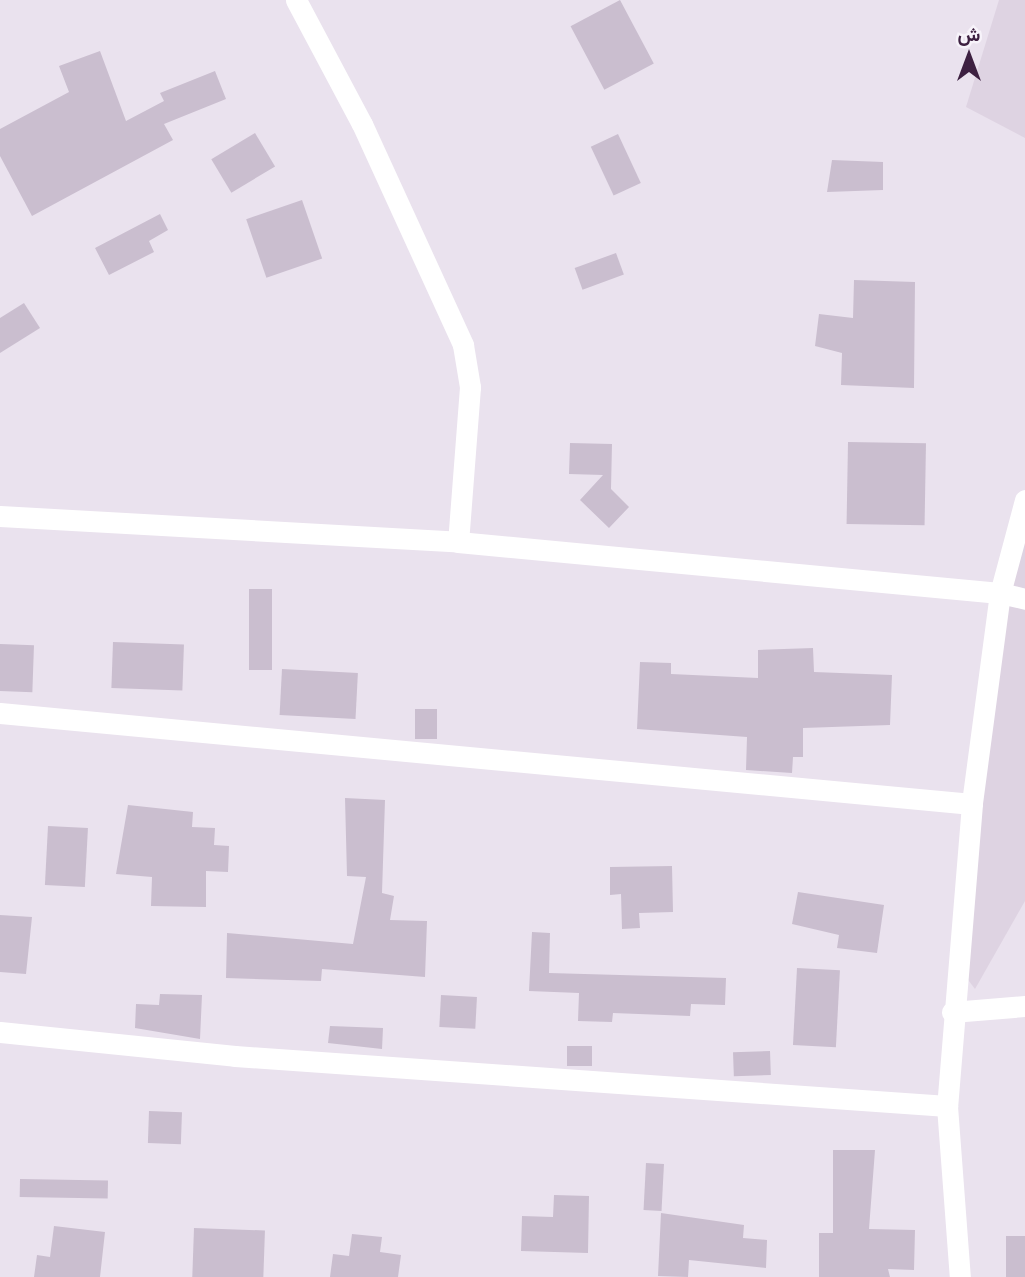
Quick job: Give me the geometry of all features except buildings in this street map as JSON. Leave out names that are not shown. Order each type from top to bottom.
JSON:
[{"type":"street","points":[[296,0],[362,124],[463,345],[470,387],[458,542]]},
{"type":"street","points":[[960,1277],[947,1106],[952,1012],[972,804],[1000,593],[1025,499]]},
{"type":"street","points":[[0,516],[458,542],[1000,593],[1025,599]]},
{"type":"street","points":[[0,713],[972,804]]},
{"type":"street","points":[[952,1012],[1025,1006]]},
{"type":"street","points":[[0,1032],[235,1056],[947,1106]]},
{"type":"shaded area","points":[[999,0],[1025,0],[1025,138],[966,107]]},
{"type":"shaded area","points":[[1025,500],[1025,901],[975,989],[956,964],[975,775]]}]
